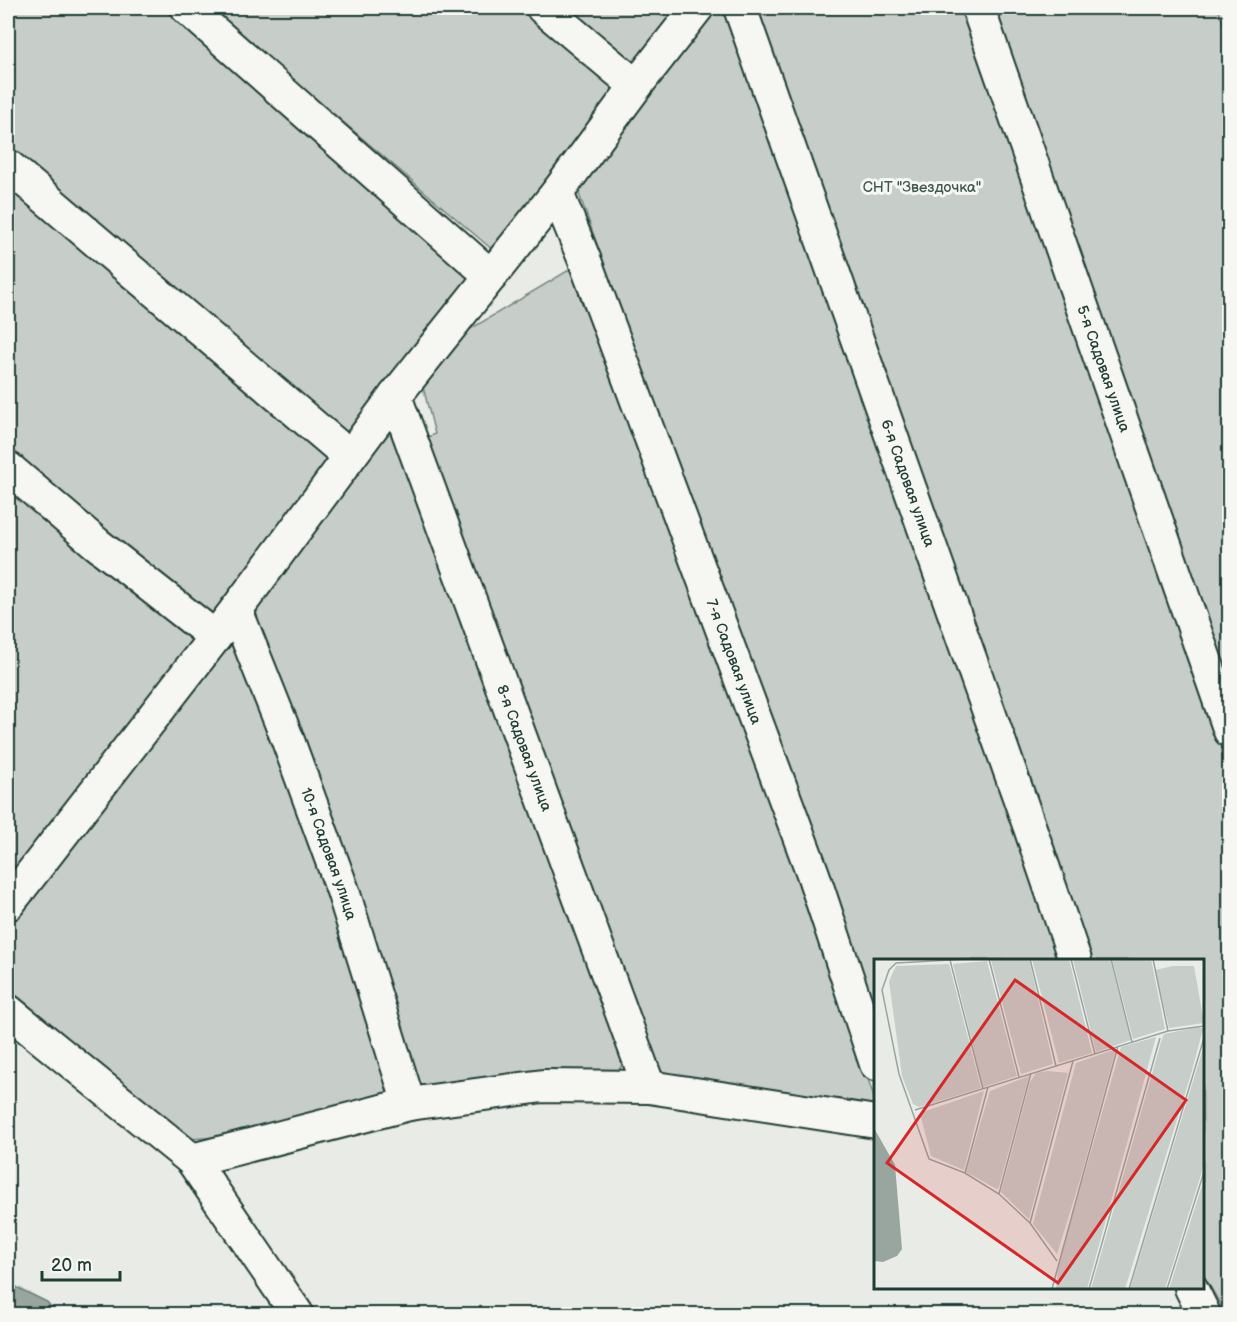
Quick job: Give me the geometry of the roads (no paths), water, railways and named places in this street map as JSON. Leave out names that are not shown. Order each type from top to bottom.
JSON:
[{"type":"street","points":[[187,8],[491,276]]},
{"type":"street","points":[[543,8],[636,86]]},
{"type":"street","points":[[8,904],[236,610],[349,456],[397,402],[697,8]]},
{"type":"street","name":"6-я Садовая улица","points":[[740,8],[1075,959]]},
{"type":"street","name":"5-я Садовая улица","points":[[978,8],[1230,731]]},
{"type":"street","points":[[8,166],[349,456]]},
{"type":"street","name":"7-я Садовая улица","points":[[557,193],[585,261],[813,874],[874,1058]]},
{"type":"street","name":"8-я Садовая улица","points":[[397,402],[649,1087]]},
{"type":"street","points":[[8,468],[214,637]]},
{"type":"street","name":"10-я Садовая улица","points":[[236,610],[287,738],[343,891],[409,1104]]},
{"type":"street","points":[[8,1011],[192,1160],[297,1314]]},
{"type":"street","points":[[192,1160],[409,1104],[543,1086],[649,1087],[874,1122]]},
{"type":"street","points":[[1192,1289],[1204,1314]]},
{"type":"park label","name":"СНТ \"Звездочка\"","points":[[922,187]]}]
